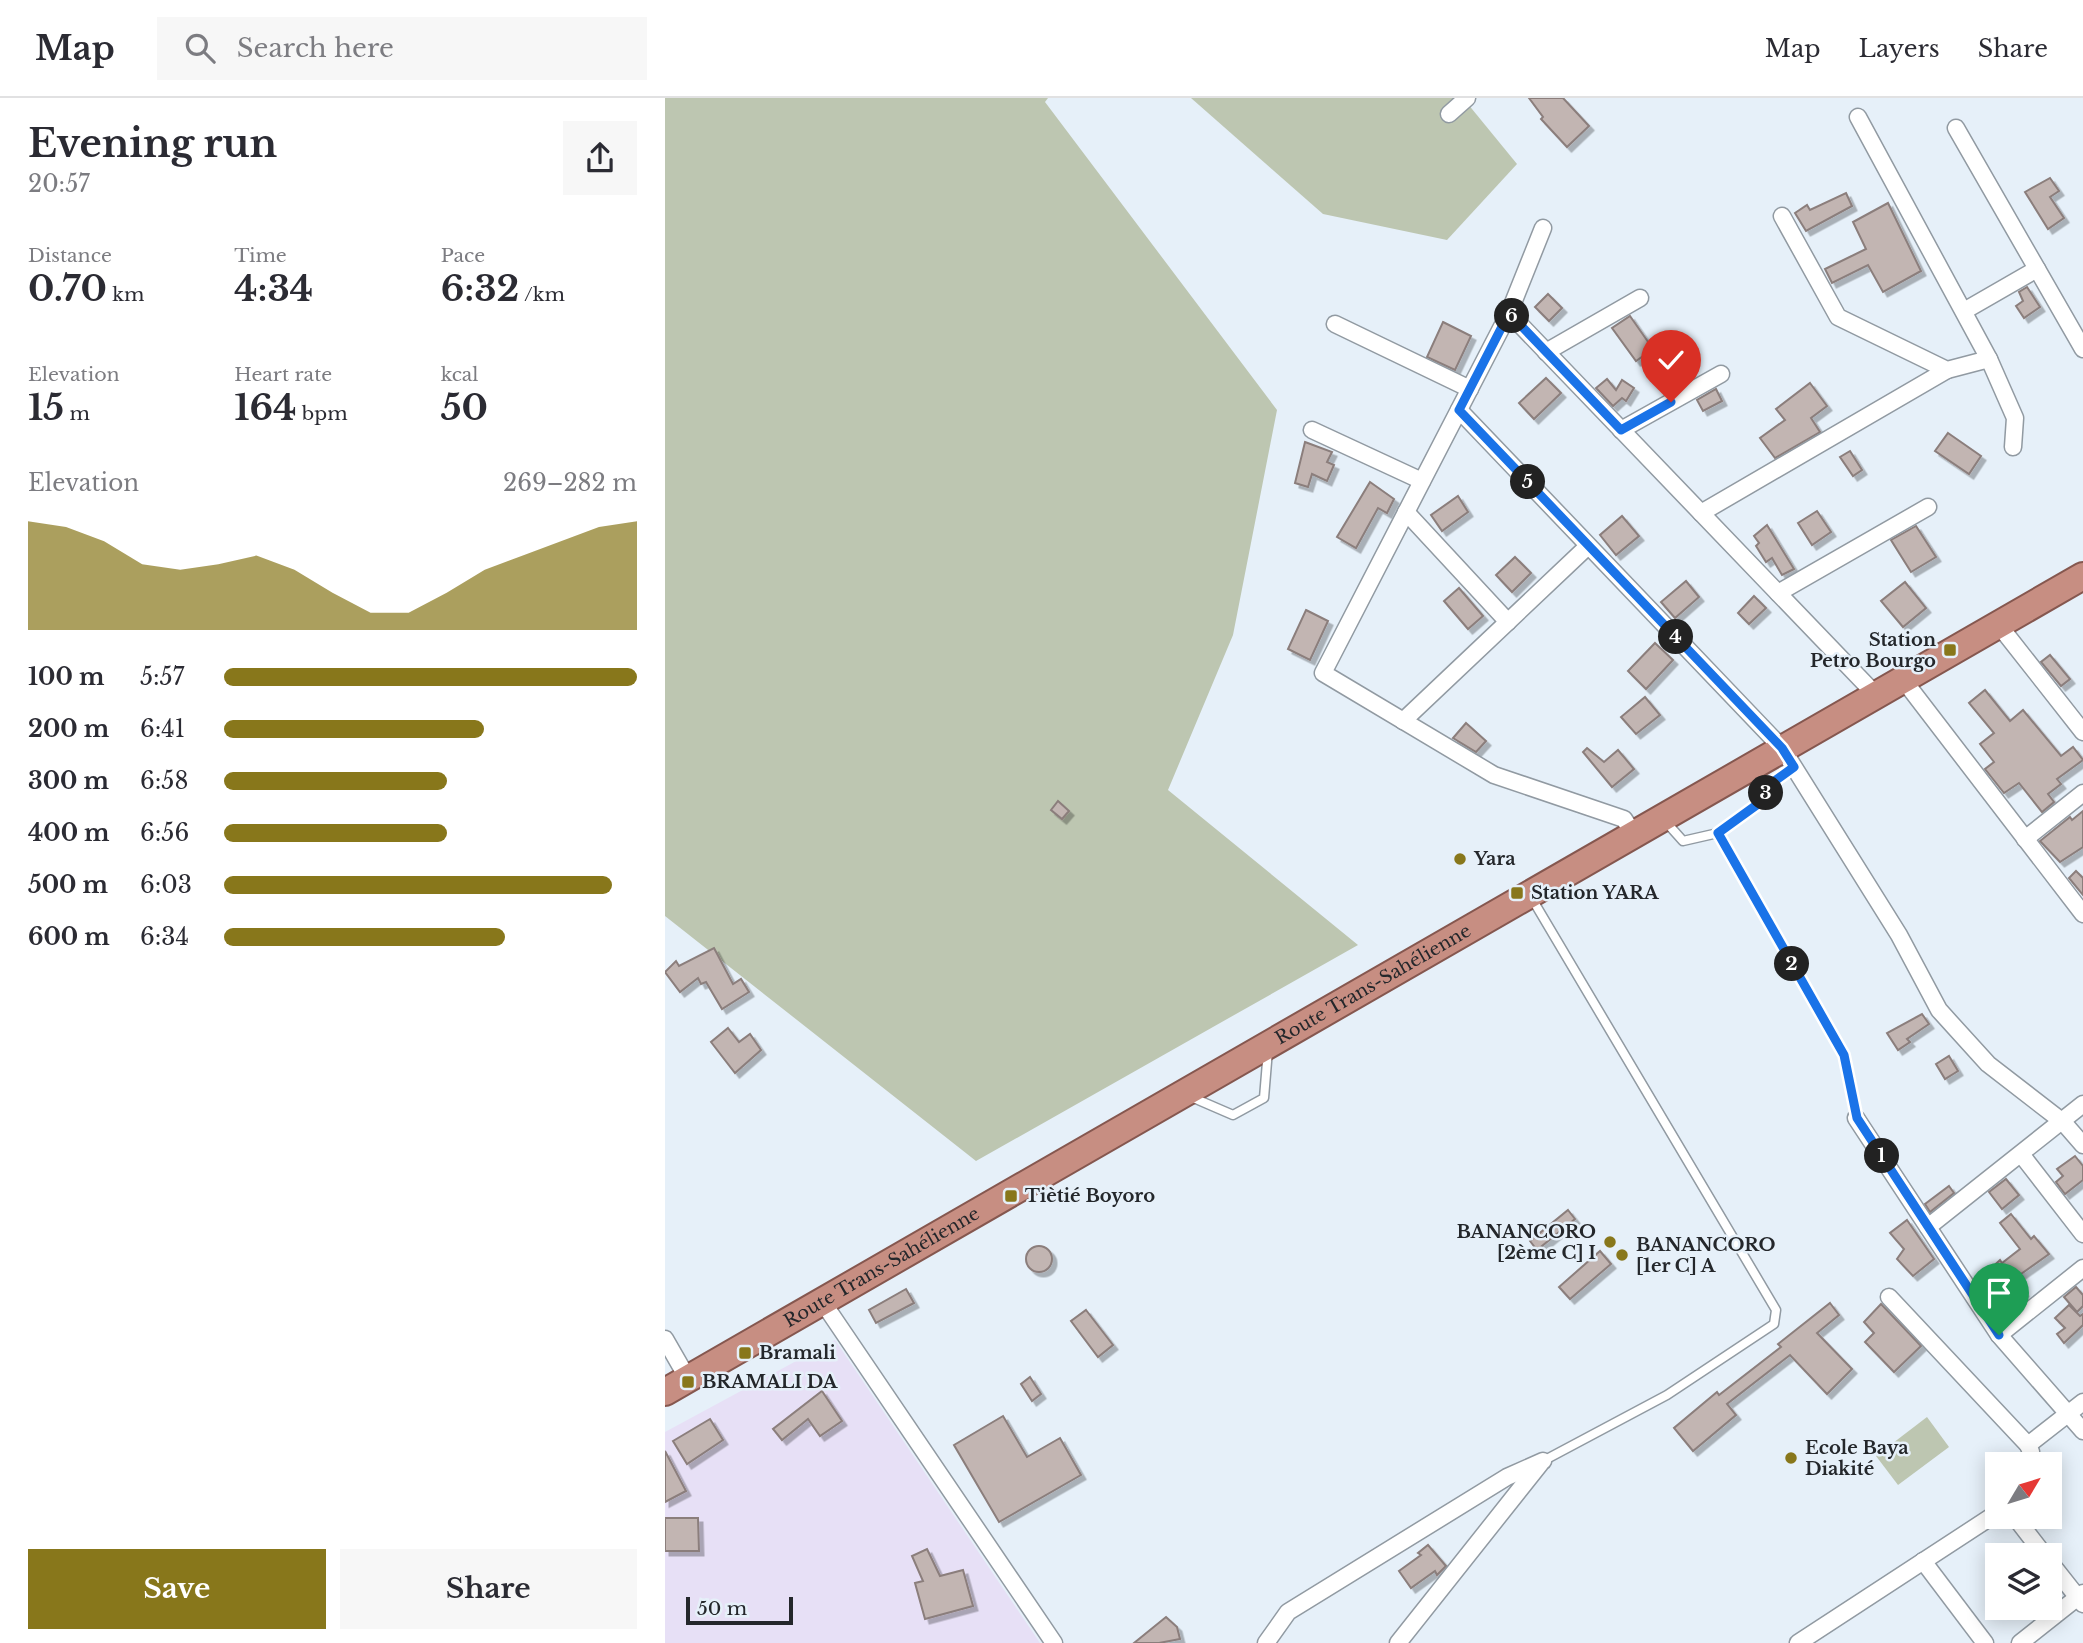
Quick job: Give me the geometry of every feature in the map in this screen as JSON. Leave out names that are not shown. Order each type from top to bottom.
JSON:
[{"type":"highway","name":"Route Trans-Sahélienne","points":[[665,1392],[1633,833],[1788,757],[1875,694],[2083,576]]},
{"type":"street","points":[[1449,114],[1467,98]]},
{"type":"street","points":[[1858,117],[1989,359],[2015,418],[2013,447]]},
{"type":"street","points":[[1955,128],[2083,349]]},
{"type":"street","points":[[1782,216],[1838,317],[1947,370]]},
{"type":"street","points":[[1543,228],[1509,313],[1323,673],[1495,775],[1625,818],[1633,833]]},
{"type":"street","points":[[1964,311],[2037,269]]},
{"type":"street","points":[[1546,352],[1640,298]]},
{"type":"street","points":[[1509,313],[1875,694]]},
{"type":"street","points":[[1335,324],[1470,389]]},
{"type":"street","points":[[1701,513],[1947,370],[1989,359]]},
{"type":"street","points":[[1621,430],[1721,374]]},
{"type":"street","points":[[1459,410],[1788,757],[1899,935],[1939,1010],[1988,1064],[2063,1122],[2083,1145]]},
{"type":"street","points":[[1312,430],[1422,481]]},
{"type":"street","points":[[1778,593],[1928,508]]},
{"type":"street","points":[[1406,512],[1508,622]]},
{"type":"street","points":[[1403,721],[1588,546]]},
{"type":"street","points":[[1998,624],[2083,732]]},
{"type":"street","points":[[1902,678],[2083,914]]},
{"type":"street","points":[[2025,839],[2083,793]]},
{"type":"street","points":[[1928,1227],[2083,1104]]},
{"type":"street","points":[[1857,1118],[1999,1335],[2083,1431]]},
{"type":"street","points":[[2021,1154],[2083,1234]]},
{"type":"street","points":[[1999,1335],[2083,1268]]},
{"type":"street","points":[[1889,1297],[2028,1445],[2031,1452]]},
{"type":"street","points":[[822,1301],[1054,1643]]},
{"type":"street","points":[[665,1339],[688,1379]]},
{"type":"street","points":[[2028,1445],[2083,1402]]},
{"type":"street","points":[[1266,1643],[1288,1612],[1507,1477],[1543,1461]]},
{"type":"street","points":[[1398,1643],[1543,1461]]},
{"type":"street","points":[[1798,1643],[1985,1521]]},
{"type":"street","points":[[1923,1561],[1976,1640]]},
{"type":"street","points":[[2020,1643],[2081,1598],[2062,1576]]},
{"type":"street","points":[[1818,1630],[1829,1643]]},
{"type":"lane","points":[[1662,817],[1683,841],[1718,833],[1758,804],[1776,780],[1788,757]]},
{"type":"lane","points":[[1718,833],[1844,1055],[1857,1118]]},
{"type":"lane","points":[[1529,894],[1776,1310],[1774,1324],[1667,1395],[1543,1461]]},
{"type":"lane","points":[[1183,1093],[1233,1115],[1264,1098],[1268,1044]]},
{"type":"shaded area","points":[[835,1340],[1040,1643],[665,1643],[665,1432]]},
{"type":"green space","points":[[665,98],[1048,98],[1045,102],[1277,410],[1233,635],[1168,790],[1358,945],[976,1161],[665,916]]},
{"type":"green space","points":[[1191,98],[1463,98],[1517,164],[1447,240],[1323,214]]},
{"type":"green space","points":[[1927,1417],[1949,1447],[1898,1485],[1876,1456]]},
{"type":"building","points":[[1529,98],[1563,98],[1589,126],[1567,147],[1541,119],[1543,117]]},
{"type":"building","points":[[2050,178],[2059,191],[2050,197],[2064,218],[2048,229],[2025,192]]},
{"type":"building","points":[[1846,193],[1852,206],[1806,231],[1795,213],[1807,205],[1810,210]]},
{"type":"building","points":[[1888,203],[1921,271],[1883,292],[1868,265],[1832,283],[1825,269],[1866,249],[1853,222]]},
{"type":"building","points":[[2027,287],[2040,307],[2024,318],[2016,306],[2023,301],[2019,292]]},
{"type":"building","points":[[1548,294],[1562,308],[1549,321],[1535,307]]},
{"type":"building","points":[[1630,316],[1653,349],[1636,361],[1612,328]]},
{"type":"building","points":[[1443,322],[1471,336],[1455,370],[1427,357]]},
{"type":"building","points":[[1546,378],[1561,393],[1534,419],[1519,403]]},
{"type":"building","points":[[1607,379],[1616,390],[1622,380],[1634,388],[1626,401],[1622,398],[1613,406],[1596,388]]},
{"type":"building","points":[[1810,383],[1827,406],[1811,418],[1820,432],[1775,458],[1760,438],[1785,420],[1776,409]]},
{"type":"building","points":[[1716,389],[1722,401],[1703,411],[1697,400]]},
{"type":"building","points":[[1948,433],[1981,456],[1969,474],[1935,451]]},
{"type":"building","points":[[1305,442],[1332,452],[1327,462],[1334,465],[1327,481],[1312,474],[1308,487],[1295,483]]},
{"type":"building","points":[[1850,451],[1862,470],[1853,476],[1840,457]]},
{"type":"building","points":[[1370,482],[1394,499],[1387,513],[1378,508],[1356,548],[1337,537]]},
{"type":"building","points":[[1458,496],[1468,512],[1442,531],[1431,515]]},
{"type":"building","points":[[1817,511],[1831,532],[1812,545],[1798,523]]},
{"type":"building","points":[[1622,516],[1639,536],[1616,555],[1600,535]]},
{"type":"building","points":[[1767,525],[1794,569],[1782,575],[1772,558],[1766,562],[1756,546],[1759,543],[1754,536]]},
{"type":"building","points":[[1916,526],[1936,557],[1911,572],[1891,540]]},
{"type":"building","points":[[1515,557],[1531,573],[1512,592],[1496,575]]},
{"type":"building","points":[[1686,581],[1699,597],[1675,618],[1661,602]]},
{"type":"building","points":[[1905,582],[1926,608],[1903,627],[1881,601]]},
{"type":"building","points":[[1459,588],[1483,616],[1468,629],[1444,601]]},
{"type":"building","points":[[1754,596],[1766,608],[1749,624],[1738,613]]},
{"type":"building","points":[[1306,610],[1328,621],[1310,660],[1288,649]]},
{"type":"building","points":[[1655,643],[1673,660],[1646,689],[1628,671]]},
{"type":"building","points":[[2050,655],[2070,679],[2061,686],[2041,662]]},
{"type":"building","points":[[1985,690],[2010,721],[2023,710],[2061,756],[2073,747],[2083,760],[2057,779],[2061,784],[2048,794],[2054,802],[2042,812],[2019,783],[2004,793],[1985,769],[1994,762],[1980,744],[1994,733],[1969,703]]},
{"type":"building","points":[[1645,697],[1660,715],[1636,734],[1621,717]]},
{"type":"building","points":[[1466,723],[1486,741],[1476,752],[1453,738]]},
{"type":"building","points":[[1587,748],[1604,762],[1618,750],[1634,769],[1612,787],[1583,752]]},
{"type":"building","points":[[1058,801],[1069,811],[1062,819],[1051,810]]},
{"type":"building","points":[[2083,811],[2083,847],[2060,862],[2040,841],[2070,817],[2072,820]]},
{"type":"building","points":[[2076,871],[2083,878],[2083,895],[2069,878]]},
{"type":"building","points":[[714,948],[733,984],[741,979],[749,992],[722,1009],[706,982],[701,984],[698,978],[680,992],[665,972],[676,961],[679,966]]},
{"type":"building","points":[[1922,1014],[1929,1024],[1907,1039],[1910,1042],[1898,1050],[1887,1033]]},
{"type":"building","points":[[728,1028],[739,1042],[750,1034],[761,1050],[735,1073],[711,1042]]},
{"type":"building","points":[[1949,1056],[1958,1071],[1945,1079],[1936,1064]]},
{"type":"building","points":[[2075,1156],[2083,1166],[2083,1180],[2065,1194],[2056,1182],[2063,1176],[2057,1169]]},
{"type":"building","points":[[2006,1179],[2019,1195],[2002,1209],[1989,1192]]},
{"type":"building","points":[[1949,1186],[1954,1193],[1930,1212],[1925,1204]]},
{"type":"building","points":[[1568,1210],[1575,1219],[1537,1250],[1530,1241]]},
{"type":"building","points":[[2011,1214],[2031,1239],[2034,1236],[2049,1254],[2014,1279],[2024,1292],[1998,1311],[1976,1282],[2000,1260],[2002,1263],[2020,1249],[2000,1223]]},
{"type":"building","points":[[1907,1220],[1934,1259],[1913,1276],[1897,1259],[1904,1249],[1890,1233]]},
{"type":"building","points":[[1039,1246],[1048,1250],[1052,1259],[1048,1268],[1039,1272],[1030,1268],[1026,1259],[1030,1250]]},
{"type":"building","points":[[1600,1251],[1611,1264],[1570,1299],[1559,1287]]},
{"type":"building","points":[[2076,1287],[2083,1295],[2083,1306],[2077,1312],[2064,1297]]},
{"type":"building","points":[[906,1289],[914,1303],[876,1323],[869,1310]]},
{"type":"building","points":[[1830,1303],[1839,1315],[1817,1333],[1852,1369],[1827,1394],[1790,1355],[1727,1404],[1736,1415],[1693,1451],[1674,1428],[1717,1392],[1719,1395],[1781,1347],[1778,1344]]},
{"type":"building","points":[[1881,1304],[1921,1346],[1894,1372],[1865,1342],[1874,1333],[1864,1322]]},
{"type":"building","points":[[2069,1305],[2080,1316],[2083,1314],[2083,1325],[2064,1343],[2057,1334],[2065,1328],[2055,1318]]},
{"type":"building","points":[[1086,1310],[1113,1345],[1098,1357],[1071,1321]]},
{"type":"building","points":[[1030,1377],[1041,1394],[1032,1401],[1021,1384]]},
{"type":"building","points":[[822,1391],[842,1421],[820,1436],[808,1419],[782,1440],[773,1429]]},
{"type":"building","points":[[1003,1416],[1027,1457],[1060,1438],[1081,1475],[999,1522],[954,1445]]},
{"type":"building","points":[[710,1419],[723,1440],[687,1464],[673,1441]]},
{"type":"building","points":[[665,1451],[686,1491],[665,1502]]},
{"type":"building","points":[[665,1518],[698,1518],[699,1551],[665,1551]]},
{"type":"building","points":[[1428,1545],[1446,1566],[1437,1575],[1435,1571],[1411,1588],[1399,1571],[1421,1555],[1418,1553]]},
{"type":"building","points":[[927,1549],[940,1576],[963,1570],[973,1606],[925,1619],[915,1583],[923,1581],[912,1556]]},
{"type":"building","points":[[1166,1617],[1177,1627],[1180,1639],[1159,1643],[1134,1643]]},
{"type":"place","name":"Station Petro Bourgo","points":[[1950,650]]},
{"type":"place","name":"Yara","points":[[1460,859]]},
{"type":"place","name":"Station YARA","points":[[1517,893]]},
{"type":"place","name":"Tiètié Boyoro","points":[[1011,1196]]},
{"type":"place","name":"BANANCORO [2ème C] I","points":[[1610,1242]]},
{"type":"place","name":"BANANCORO [1er C] A","points":[[1622,1255]]},
{"type":"place","name":"Bramali","points":[[745,1353]]},
{"type":"place","name":"BRAMALI DA","points":[[688,1382]]},
{"type":"place","name":"Ecole Baya Diakité","points":[[1791,1458]]},
{"type":"route","points":[[1671,402],[1621,430],[1509,313],[1459,410],[1782,748],[1794,767],[1776,780],[1758,804],[1718,833],[1844,1055],[1857,1118],[1999,1335]]}]
